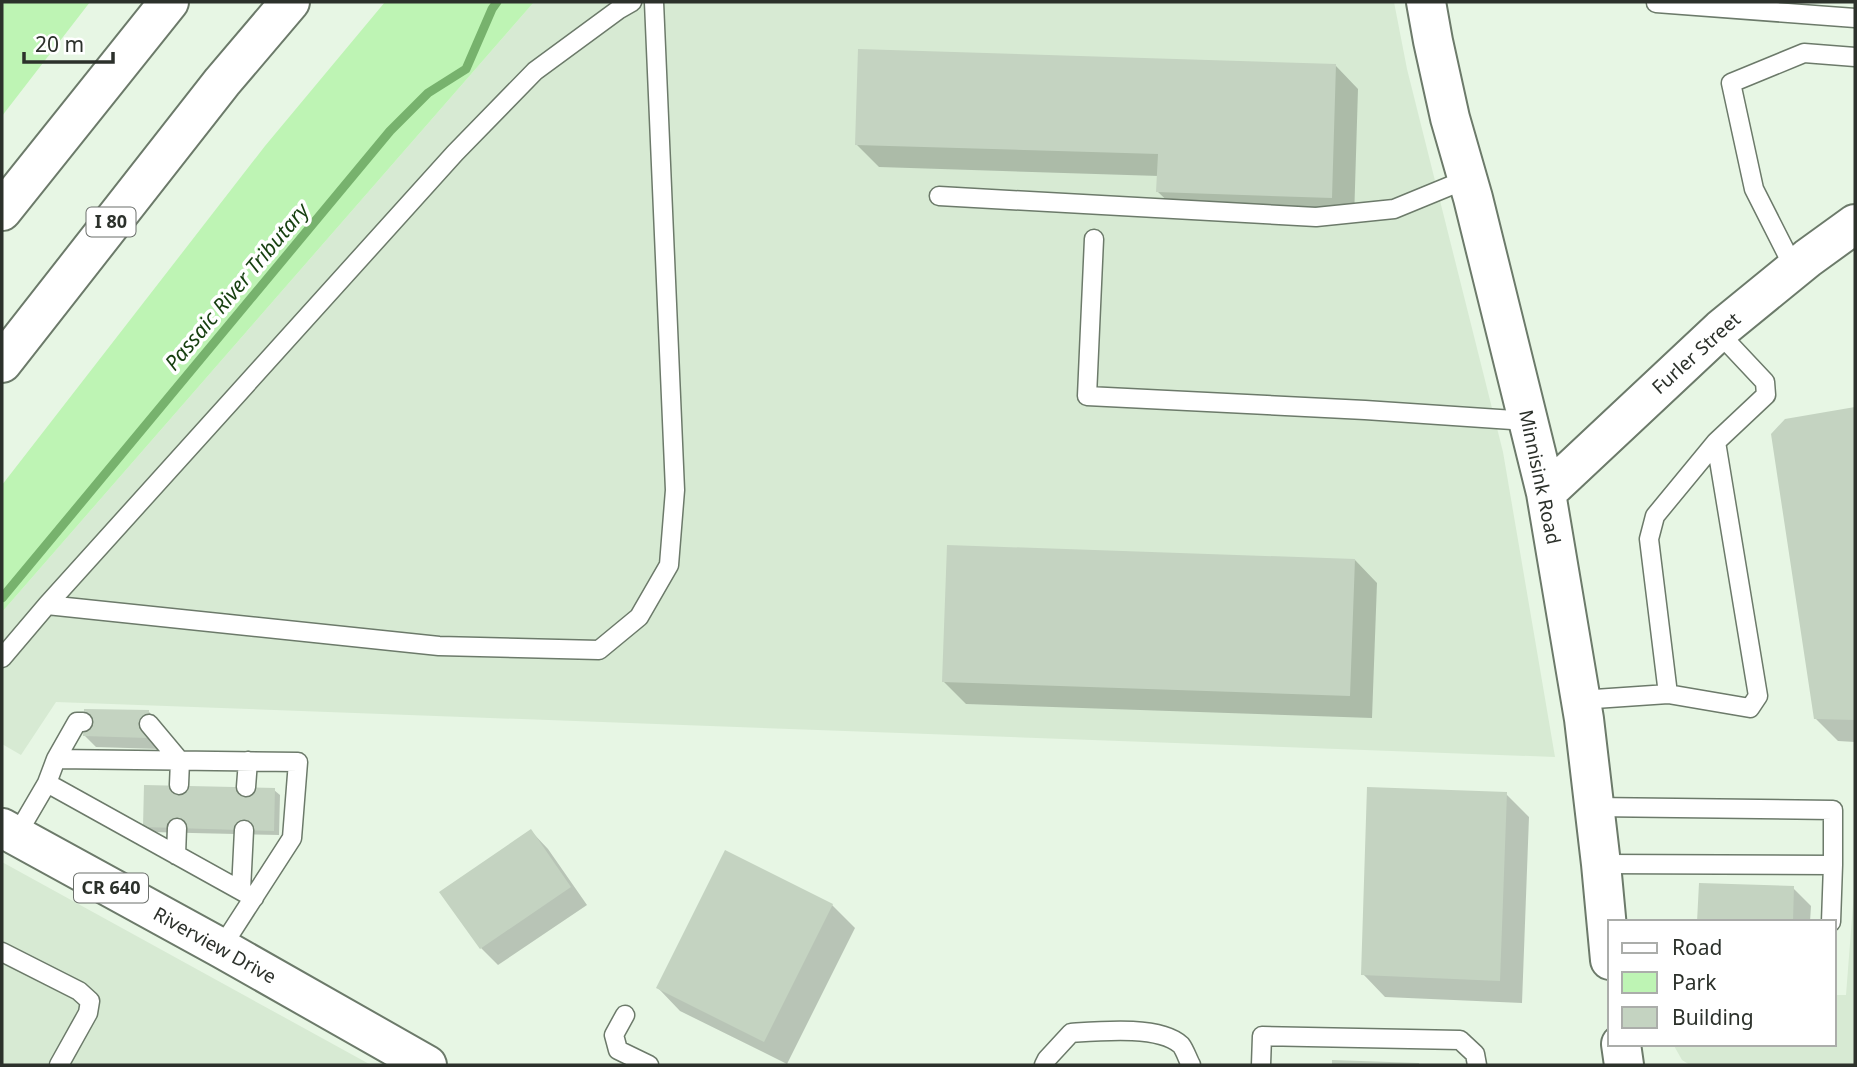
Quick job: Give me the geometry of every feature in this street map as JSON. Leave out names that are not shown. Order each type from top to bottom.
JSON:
[{"type":"main road","points":[[2,211],[169,2]]},
{"type":"main road","name":"I 80","points":[[2,363],[214,92],[290,2]]},
{"type":"main road","name":"Minnisink Road","points":[[1426,2],[1444,93],[1546,493],[1580,700],[1608,939]]},
{"type":"main road","name":"Furler Street","points":[[1546,493],[1718,332],[1794,268],[1855,224]]},
{"type":"main road","name":"Riverview Drive","points":[[9,832],[427,1065]]},
{"type":"main road","points":[[1621,1046],[1624,1065]]},
{"type":"lane","points":[[2,658],[455,153],[536,71],[632,2]]},
{"type":"lane","points":[[47,605],[439,646],[598,650],[639,617],[669,565],[676,490],[654,2]]},
{"type":"lane","points":[[1656,4],[1855,18]]},
{"type":"lane","points":[[1794,268],[1754,189],[1731,82],[1804,53],[1855,57]]},
{"type":"lane","points":[[939,196],[1316,217],[1394,209],[1467,179]]},
{"type":"lane","points":[[1094,239],[1087,396],[1365,410],[1528,422]]},
{"type":"lane","points":[[1668,694],[1649,538],[1655,516],[1716,442],[1766,395],[1765,382],[1718,332]]},
{"type":"lane","points":[[1580,700],[1668,694],[1750,708],[1758,696],[1716,442]]},
{"type":"lane","points":[[9,832],[47,783],[56,759],[77,722],[83,722]]},
{"type":"lane","points":[[149,724],[180,761],[179,785]]},
{"type":"lane","points":[[56,759],[298,762],[292,838],[248,894],[221,948]]},
{"type":"lane","points":[[246,787],[248,761]]},
{"type":"lane","points":[[47,783],[248,894]]},
{"type":"lane","points":[[1594,807],[1833,810],[1831,920]]},
{"type":"lane","points":[[176,855],[177,828]]},
{"type":"lane","points":[[244,830],[248,894]]},
{"type":"lane","points":[[1601,864],[1833,865]]},
{"type":"lane","points":[[2,951],[79,991],[90,1001],[88,1013],[59,1065]]},
{"type":"lane","points":[[625,1015],[614,1035],[618,1049],[649,1065]]},
{"type":"lane","points":[[1044,1065],[1071,1033],[1122,1030],[1159,1034],[1181,1045],[1192,1065]]},
{"type":"lane","points":[[1261,1065],[1262,1036],[1460,1040],[1475,1054],[1477,1065]]},
{"type":"shaded area","points":[[534,2],[1394,2],[1407,69],[1503,452],[1555,757],[56,702],[21,755],[2,744],[2,612]]},
{"type":"shaded area","points":[[2,862],[371,1065],[2,1065]]},
{"type":"shaded area","points":[[1855,879],[1855,1065],[1690,1065],[1682,1060],[1674,1046],[1836,1046],[1836,995],[1846,995]]},
{"type":"green space","points":[[2,2],[90,2],[2,116]]},
{"type":"green space","points":[[385,2],[534,2],[2,612],[2,485],[265,146]]},
{"type":"building","points":[[858,49],[1336,64],[1332,198],[1156,192],[1158,154],[855,145]]},
{"type":"building","points":[[1855,407],[1855,720],[1814,719],[1771,434],[1785,419]]},
{"type":"building","points":[[947,545],[1355,559],[1350,696],[942,682]]},
{"type":"building","points":[[84,709],[149,710],[148,738],[83,736]]},
{"type":"building","points":[[144,785],[275,788],[274,831],[143,827]]},
{"type":"building","points":[[1367,787],[1507,792],[1500,981],[1361,975]]},
{"type":"building","points":[[531,829],[571,887],[480,949],[439,892]]},
{"type":"building","points":[[725,850],[833,904],[764,1042],[656,988]]},
{"type":"building","points":[[1699,883],[1794,886],[1793,920],[1697,920]]},
{"type":"building","points":[[1332,1060],[1419,1063],[1419,1065],[1332,1065]]},
{"type":"waterway","name":"Passaic River Tributary","points":[[2,598],[390,131],[428,93],[466,69],[497,2]]}]
